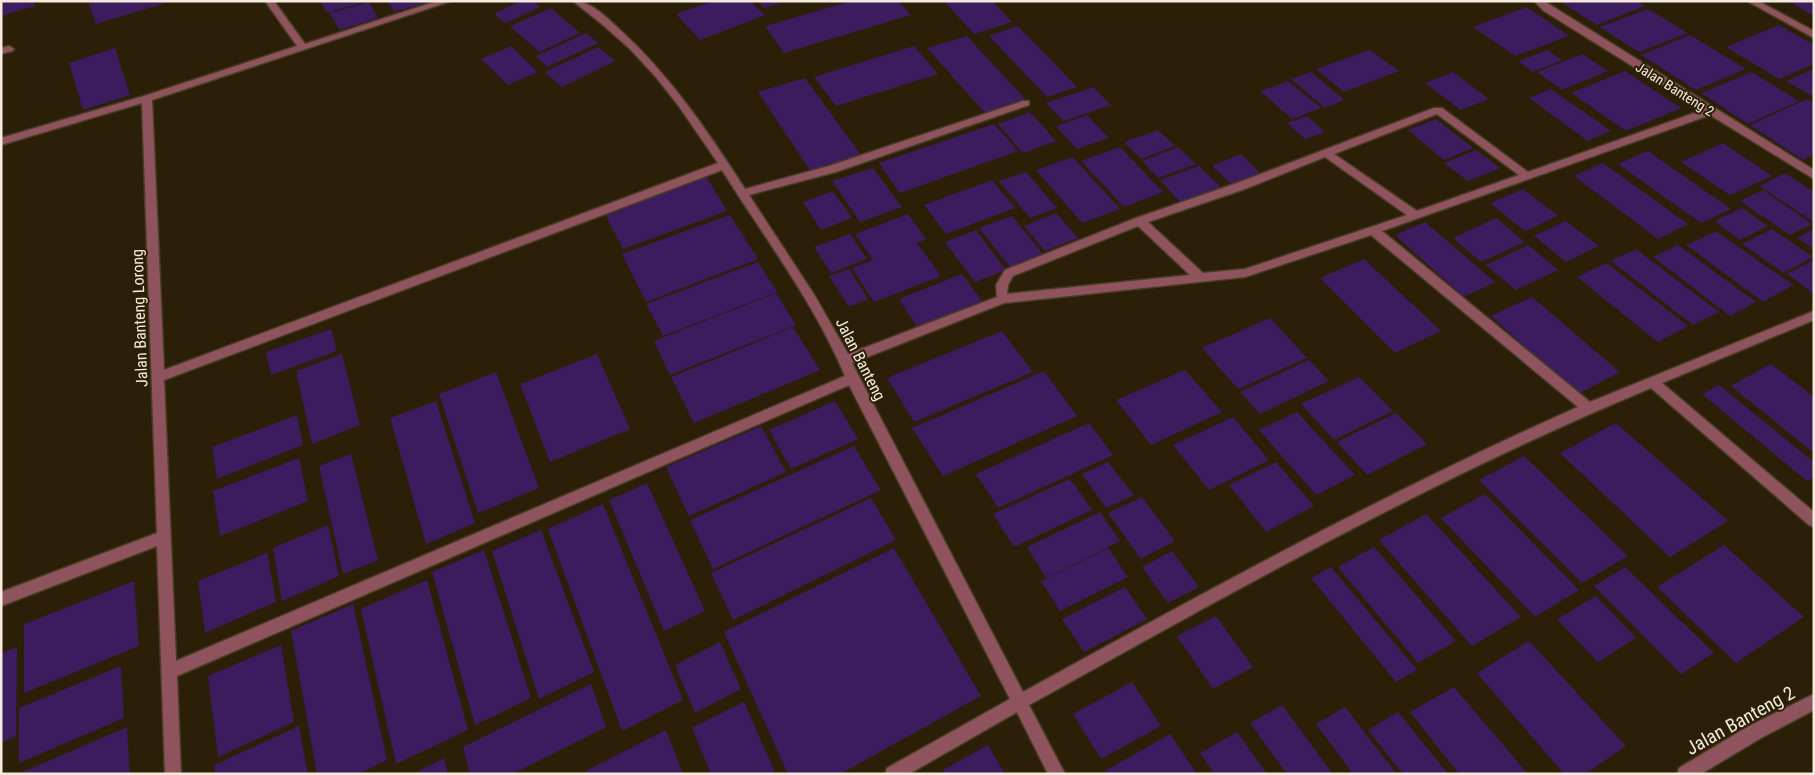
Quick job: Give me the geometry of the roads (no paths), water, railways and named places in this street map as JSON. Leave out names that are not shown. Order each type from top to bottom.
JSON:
[{"type":"street","points":[[269,1],[303,48]]},
{"type":"street","points":[[1,142],[147,98],[448,1]]},
{"type":"street","name":"Jalan Banteng","points":[[577,1],[613,28],[656,72],[690,115],[796,276],[845,360],[852,378],[1057,774]]},
{"type":"street","name":"Jalan Banteng 2","points":[[1538,1],[1547,9],[1814,175]]},
{"type":"street","points":[[1751,1],[1814,35]]},
{"type":"street","name":"Jalan Banteng Lorong","points":[[147,98],[173,774]]},
{"type":"street","points":[[742,193],[840,166],[1026,103]]},
{"type":"street","points":[[1003,299],[1000,290],[1003,280],[1009,273],[1140,221],[1241,186],[1438,110],[1528,177]]},
{"type":"street","points":[[845,360],[1003,299],[1245,273],[1374,231],[1710,111]]},
{"type":"street","points":[[1326,153],[1416,216]]},
{"type":"street","points":[[158,377],[724,165]]},
{"type":"street","points":[[1140,221],[1201,278]]},
{"type":"street","points":[[1374,231],[1588,408]]},
{"type":"street","points":[[893,774],[1019,702],[1247,577],[1494,450],[1588,408],[1814,315]]},
{"type":"street","points":[[168,672],[852,378]]},
{"type":"street","points":[[1653,382],[1814,521]]},
{"type":"street","points":[[1,599],[164,537]]},
{"type":"street","name":"Jalan Banteng 2","points":[[1685,774],[1755,732],[1814,702]]}]
